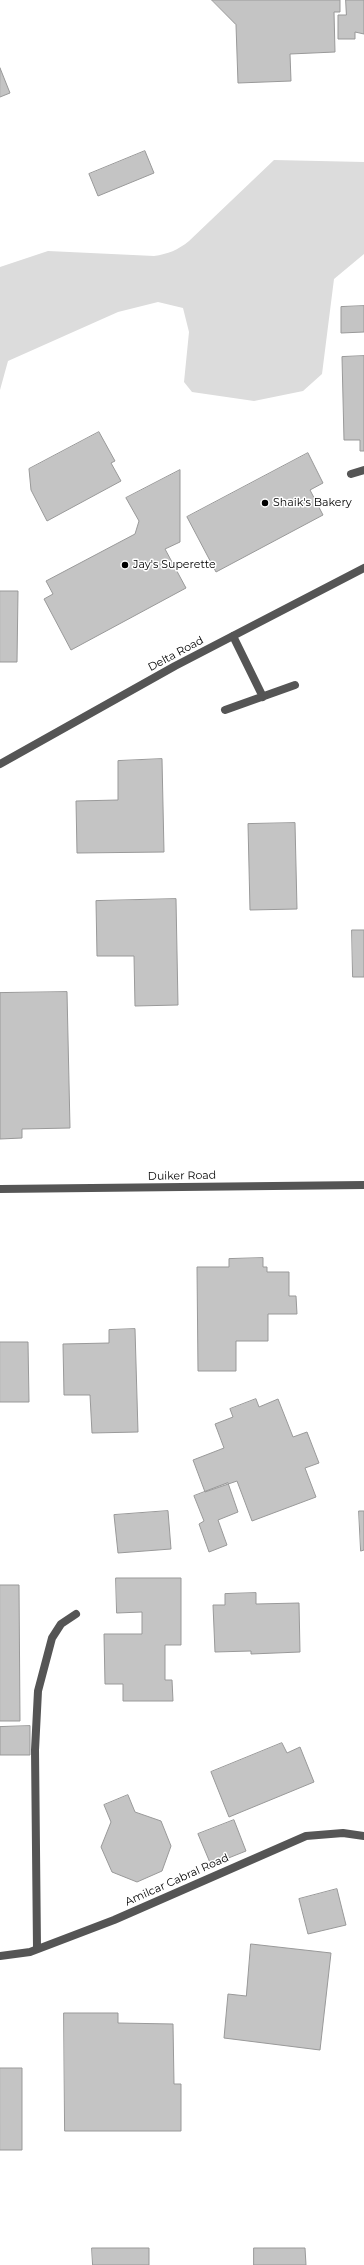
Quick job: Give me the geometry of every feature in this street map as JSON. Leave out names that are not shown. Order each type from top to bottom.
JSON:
[{"type":"street","points":[[351,474],[364,470]]},
{"type":"street","name":"Delta Road","points":[[0,764],[233,636],[364,568]]},
{"type":"street","points":[[233,636],[263,697]]},
{"type":"street","points":[[225,710],[295,685]]},
{"type":"street","name":"Duiker Road","points":[[0,1189],[364,1185]]},
{"type":"street","points":[[37,1948],[35,1750],[38,1691],[52,1638],[60,1624],[76,1614]]},
{"type":"street","name":"Amilcar Cabral Road","points":[[0,1956],[37,1948],[114,1920],[306,1836],[343,1833],[364,1836]]},
{"type":"shaded area","points":[[274,160],[364,162],[364,254],[334,279],[322,374],[303,391],[254,401],[192,392],[184,382],[189,332],[183,308],[158,302],[118,312],[8,361],[0,390],[0,267],[48,251],[154,256],[173,251],[189,241]]},
{"type":"building","points":[[212,0],[340,0],[340,12],[334,12],[335,52],[290,54],[291,81],[238,83],[236,25]]},
{"type":"building","points":[[346,0],[364,0],[364,34],[355,32],[355,39],[338,39],[338,15],[346,15]]},
{"type":"building","points":[[0,68],[10,93],[0,97]]},
{"type":"building","points":[[145,151],[154,173],[98,196],[89,174]]},
{"type":"building","points":[[364,306],[364,332],[341,333],[341,307]]},
{"type":"building","points":[[364,356],[364,451],[360,451],[360,440],[344,440],[342,357]]},
{"type":"building","points":[[99,432],[115,461],[111,463],[121,481],[47,521],[31,490],[29,469]]},
{"type":"building","name":"Shaik's Bakery","points":[[308,453],[323,483],[310,490],[323,515],[216,572],[187,517]]},
{"type":"building","name":"Jay's Superette","points":[[180,470],[180,542],[165,549],[186,588],[71,650],[44,599],[53,594],[46,581],[135,534],[139,521],[126,498]]},
{"type":"building","points":[[0,591],[18,591],[17,662],[0,662]]},
{"type":"building","points":[[162,759],[164,852],[77,853],[76,801],[118,800],[118,761]]},
{"type":"building","points":[[295,823],[297,909],[250,910],[248,824]]},
{"type":"building","points":[[176,899],[178,1005],[135,1006],[134,956],[97,956],[96,901]]},
{"type":"building","points":[[352,930],[364,930],[364,977],[353,977]]},
{"type":"building","points":[[67,992],[70,1128],[22,1129],[22,1138],[0,1139],[0,993]]},
{"type":"building","points":[[263,1258],[263,1267],[267,1267],[267,1272],[289,1272],[289,1296],[296,1296],[297,1314],[268,1314],[268,1341],[236,1341],[236,1371],[198,1371],[197,1267],[229,1267],[229,1259]]},
{"type":"building","points":[[135,1329],[138,1432],[92,1433],[90,1395],[64,1395],[63,1344],[109,1343],[109,1330]]},
{"type":"building","points":[[0,1342],[28,1342],[29,1402],[0,1402]]},
{"type":"building","points":[[256,1399],[259,1407],[278,1399],[293,1437],[307,1432],[319,1463],[305,1468],[316,1497],[252,1521],[237,1481],[205,1492],[193,1460],[224,1448],[215,1424],[233,1417],[230,1409]]},
{"type":"building","points":[[228,1483],[238,1512],[218,1520],[227,1545],[209,1552],[199,1524],[204,1521],[194,1496]]},
{"type":"building","points":[[168,1511],[171,1549],[118,1553],[114,1515]]},
{"type":"building","points":[[359,1511],[364,1511],[364,1550],[361,1551]]},
{"type":"building","points":[[116,1578],[181,1578],[181,1645],[165,1645],[165,1680],[172,1680],[173,1701],[123,1701],[123,1684],[105,1684],[104,1634],[142,1634],[142,1612],[117,1613]]},
{"type":"building","points":[[0,1585],[19,1585],[20,1721],[0,1721]]},
{"type":"building","points":[[256,1593],[256,1604],[299,1603],[300,1652],[251,1654],[251,1651],[215,1652],[213,1605],[225,1605],[225,1594]]},
{"type":"building","points":[[30,1726],[30,1755],[0,1755],[0,1727]]},
{"type":"building","points":[[282,1743],[287,1753],[300,1747],[314,1782],[229,1817],[211,1772]]},
{"type":"building","points":[[128,1795],[135,1812],[161,1821],[171,1846],[162,1871],[137,1882],[112,1872],[101,1847],[111,1822],[104,1805]]},
{"type":"building","points":[[234,1820],[246,1851],[211,1865],[198,1834]]},
{"type":"building","points":[[337,1889],[346,1925],[308,1934],[299,1899]]},
{"type":"building","points":[[251,1944],[331,1953],[320,2050],[224,2038],[228,1994],[246,1996]]},
{"type":"building","points":[[64,2013],[118,2013],[118,2023],[173,2024],[174,2084],[181,2084],[181,2131],[65,2131]]},
{"type":"building","points":[[0,2068],[22,2068],[22,2150],[0,2150]]},
{"type":"building","points":[[92,2248],[149,2248],[149,2265],[93,2265]]},
{"type":"building","points":[[254,2248],[305,2248],[306,2265],[254,2265]]},
{"type":"place","name":"Shaik's Bakery","points":[[265,503]]},
{"type":"place","name":"Jay's Superette","points":[[125,565]]}]
